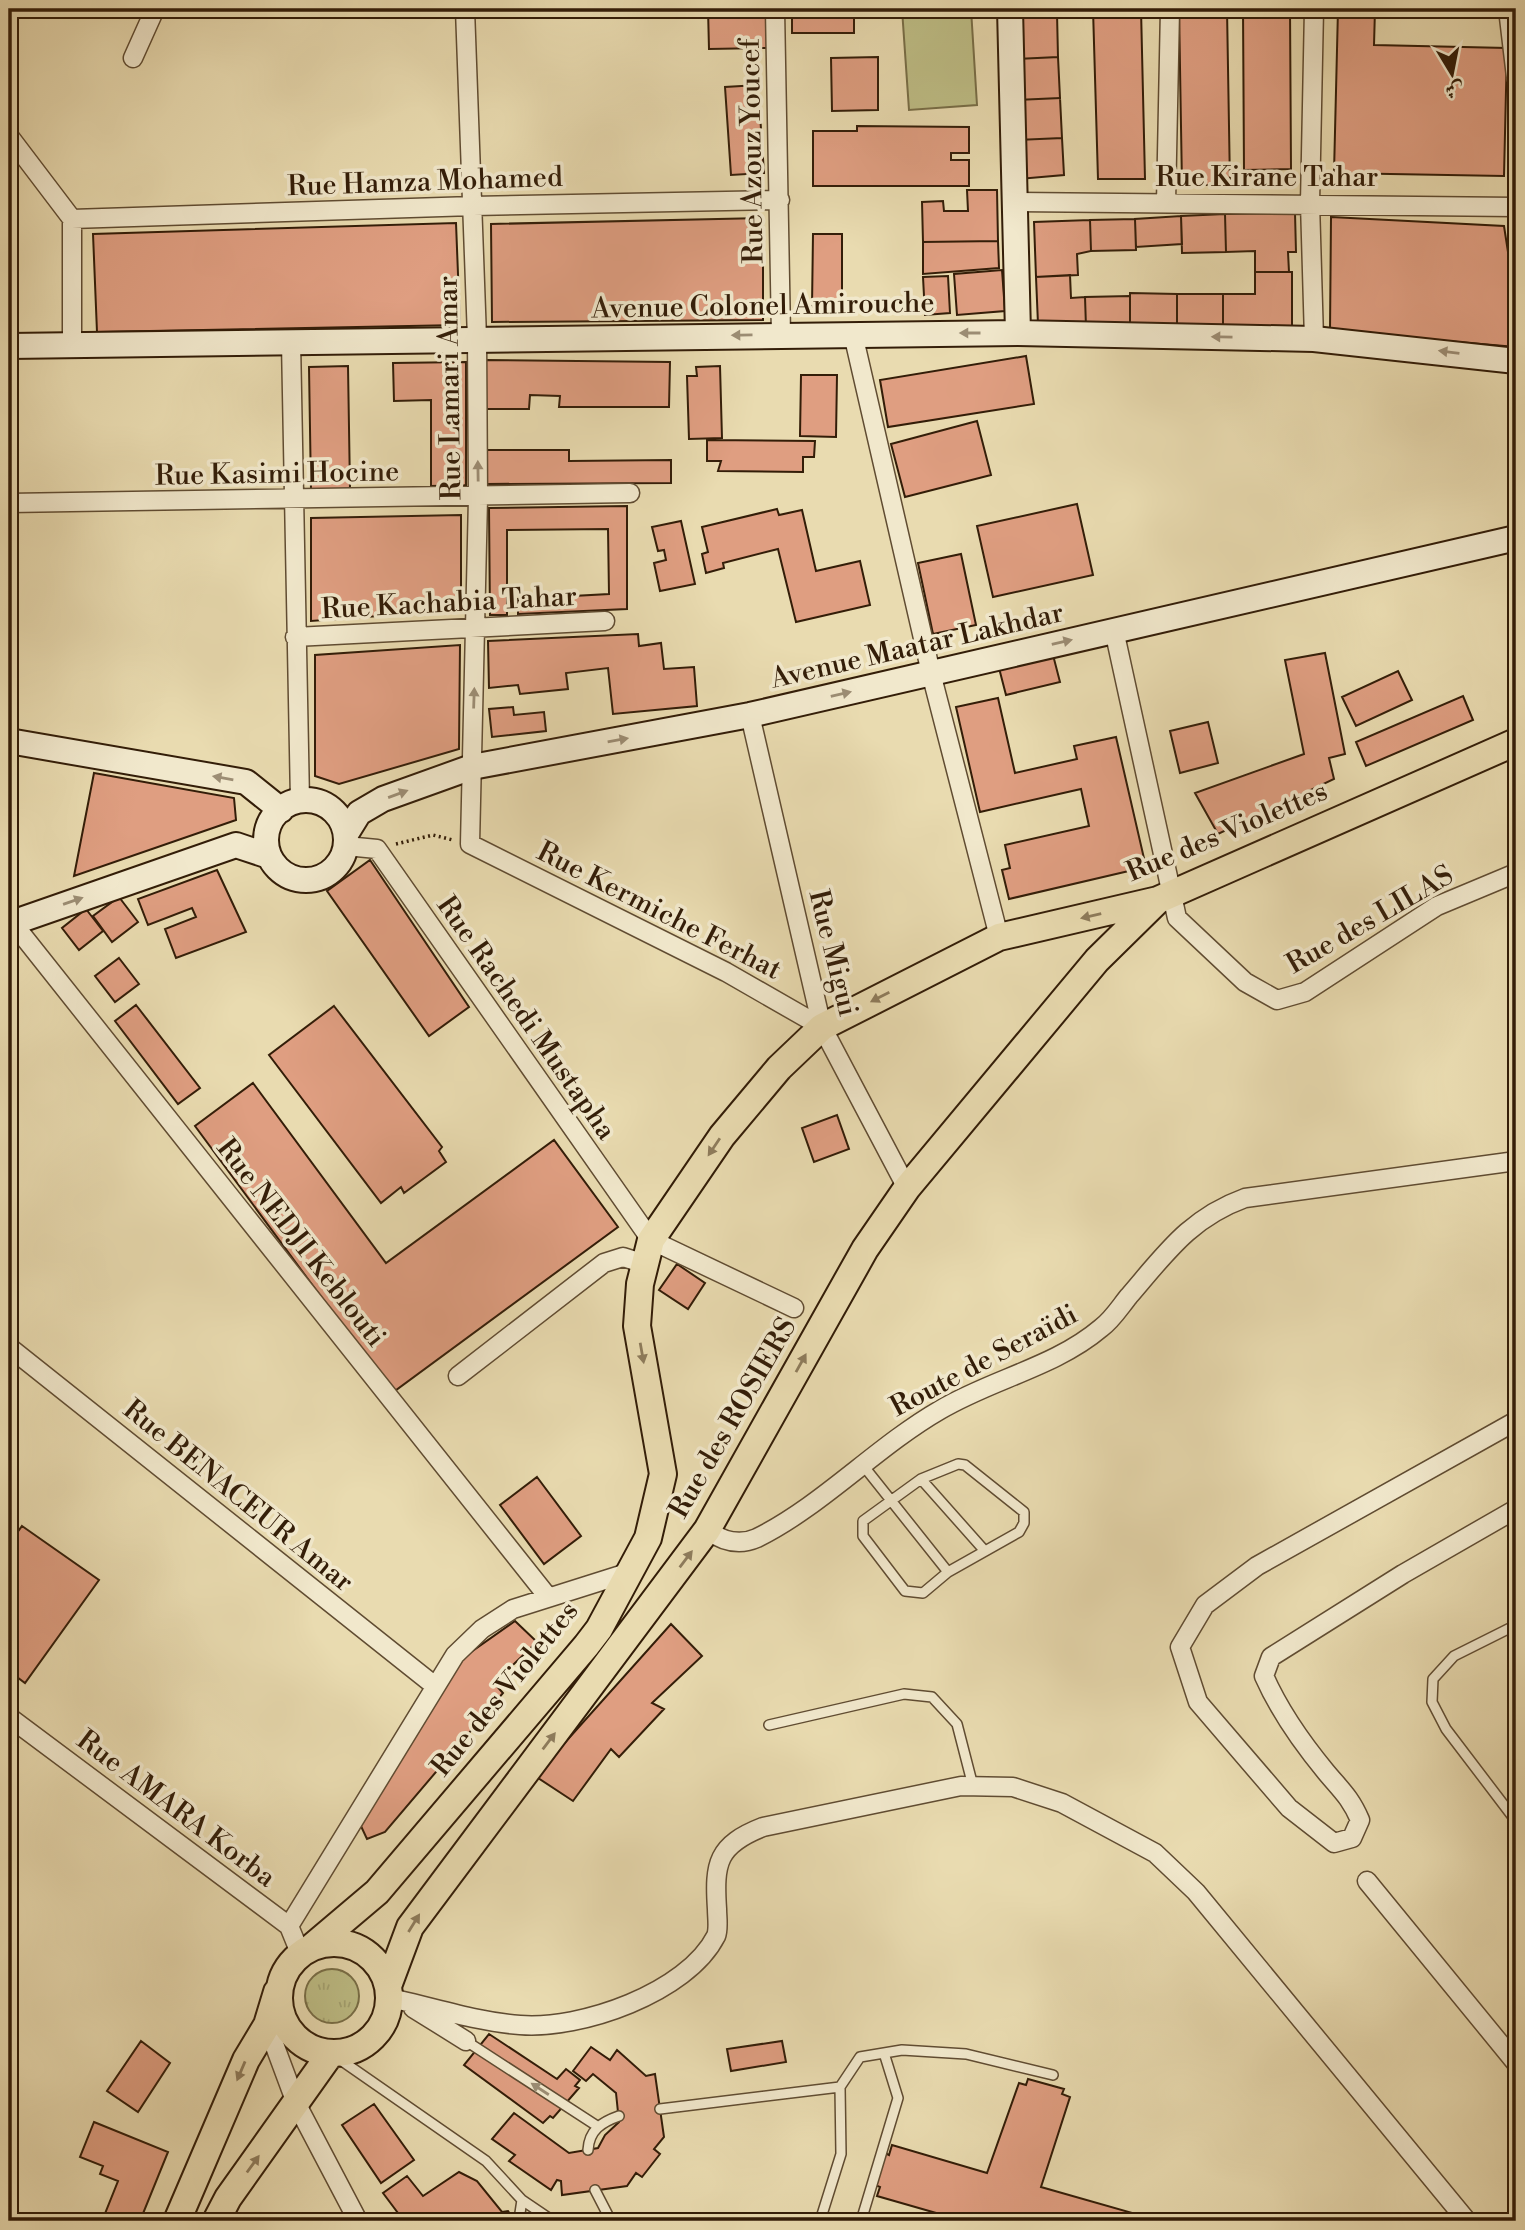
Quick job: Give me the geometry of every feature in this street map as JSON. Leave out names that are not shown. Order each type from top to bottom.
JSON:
[{"type":"main road","points":[[1010,9],[1010,118],[1017,202],[1017,333]]},
{"type":"main road","name":"Avenue Colonel Amirouche","points":[[9,346],[1017,333],[1314,339],[1516,361]]},
{"type":"main road","name":"Avenue Maatar Lakhdar","points":[[346,840],[359,813],[375,804],[472,767],[750,715],[1516,538]]},
{"type":"main road","points":[[9,741],[246,782],[290,805],[325,804],[342,822],[346,840],[335,869],[311,881],[285,875],[269,856],[236,845],[11,923]]},
{"type":"main road","name":"Rue des Violettes","points":[[306,1950],[377,1892],[568,1667],[599,1629],[648,1538],[663,1474],[637,1326],[640,1284],[648,1252],[722,1136],[779,1068],[822,1027],[999,937],[1165,896],[1516,742]]},
{"type":"main road","points":[[269,856],[267,832],[290,805]]},
{"type":"main road","name":"Rue des ROSIERS","points":[[392,1993],[410,1927],[708,1530],[865,1248],[907,1188],[1097,960],[1165,896]]},
{"type":"main road","points":[[177,2221],[246,2060],[267,2025],[283,1974],[306,1950],[328,1942],[359,1949],[373,1958],[392,1993],[387,2013],[373,2036],[349,2051],[331,2053],[313,2049],[296,2039],[282,2015],[279,1987]]},
{"type":"main road","points":[[216,2221],[228,2198],[331,2053]]},
{"type":"street","points":[[133,58],[155,9]]},
{"type":"street","name":"Rue Lamari Amar","points":[[465,9],[477,338],[478,498],[470,844]]},
{"type":"street","name":"Rue Azouz Youcef","points":[[775,9],[781,335]]},
{"type":"street","points":[[1166,203],[1170,9]]},
{"type":"street","points":[[1314,9],[1310,203],[1314,339]]},
{"type":"street","points":[[1508,9],[1516,77]]},
{"type":"street","points":[[9,136],[72,219],[72,345]]},
{"type":"street","name":"Rue Hamza Mohamed","points":[[72,219],[473,206],[780,200]]},
{"type":"street","name":"Rue Kirane Tahar","points":[[1017,202],[1516,207]]},
{"type":"street","points":[[853,334],[931,673],[999,937]]},
{"type":"street","points":[[290,805],[295,637],[291,342]]},
{"type":"street","name":"Rue Kasimi Hocine","points":[[9,503],[630,494]]},
{"type":"street","name":"Rue Kachabia Tahar","points":[[295,637],[606,621]]},
{"type":"street","name":"Rue des LILAS","points":[[1114,630],[1165,896],[1177,918],[1245,982],[1277,999],[1305,992],[1437,906],[1516,873]]},
{"type":"street","name":"Rue Migui","points":[[750,715],[822,1027],[907,1188]]},
{"type":"street","points":[[346,840],[377,849]]},
{"type":"street","name":"Rue Kermiche Ferhat","points":[[470,844],[726,972],[822,1027]]},
{"type":"street","name":"Rue Rachedi Mustapha","points":[[377,849],[648,1252]]},
{"type":"street","name":"Rue NEDJI Keblouti","points":[[11,923],[548,1597]]},
{"type":"street","name":"Route de Seraïdi","points":[[708,1530],[731,1542],[757,1538],[820,1497],[897,1436],[942,1408],[988,1385],[1065,1354],[1103,1328],[1181,1235],[1222,1206],[1245,1198],[1284,1192],[1516,1161]]},
{"type":"street","points":[[458,1376],[604,1263],[623,1257],[648,1252],[794,1308]]},
{"type":"street","name":"Rue BENACEUR Amar","points":[[9,1347],[435,1686]]},
{"type":"street","points":[[1516,1421],[1257,1566],[1205,1605],[1180,1647],[1198,1702],[1289,1808],[1334,1843],[1352,1838],[1360,1820],[1350,1797],[1326,1772],[1276,1702],[1264,1676],[1270,1657],[1403,1574],[1516,1509]]},
{"type":"street","points":[[289,1926],[455,1655],[482,1629],[513,1609],[629,1572]]},
{"type":"street","name":"Rue AMARA Korba","points":[[9,1717],[289,1926],[306,1950]]},
{"type":"street","points":[[392,1993],[479,2019],[521,2025],[588,2018],[656,1991],[684,1972],[717,1934],[715,1870],[724,1852],[739,1836],[763,1827],[961,1786],[1013,1787],[1062,1803],[1155,1853],[1196,1892],[1467,2221]]},
{"type":"street","points":[[1367,1881],[1516,2063]]},
{"type":"street","points":[[392,1993],[466,2041]]},
{"type":"street","points":[[267,2025],[296,2104],[358,2221]]},
{"type":"lane","points":[[862,1464],[948,1572]]},
{"type":"lane","points":[[965,1465],[1024,1513],[1024,1523],[1019,1532],[948,1572],[923,1593],[905,1591],[863,1536],[863,1521],[921,1479],[947,1466],[965,1465]]},
{"type":"lane","points":[[921,1479],[984,1550]]},
{"type":"lane","points":[[1516,1625],[1454,1656],[1433,1679],[1432,1702],[1446,1729],[1512,1807],[1516,1821]]},
{"type":"lane","points":[[769,1725],[904,1694],[932,1697],[957,1724],[973,1786]]},
{"type":"lane","points":[[466,2041],[597,2126]]},
{"type":"lane","points":[[820,2221],[841,2154],[840,2087],[860,2057],[902,2050],[966,2054],[1054,2074]]},
{"type":"lane","points":[[331,2053],[486,2161],[522,2200],[553,2221]]},
{"type":"lane","points":[[862,2221],[898,2098],[884,2053]]},
{"type":"lane","points":[[660,2109],[840,2087]]},
{"type":"lane","points":[[588,2150],[588,2141],[597,2126],[619,2116]]},
{"type":"lane","points":[[595,2190],[611,2221]]},
{"type":"lane","points":[[522,2200],[520,2213],[526,2221]]},
{"type":"path","points":[[377,849],[433,835],[470,844]]},
{"type":"green space","points":[[902,9],[971,9],[977,105],[909,110]]},
{"type":"green space","points":[[332,1969],[351,1977],[359,1996],[351,2015],[332,2023],[313,2015],[305,1996],[313,1977]]},
{"type":"building","points":[[708,9],[766,9],[767,48],[709,49]]},
{"type":"building","points":[[792,9],[854,9],[854,33],[792,33]]},
{"type":"building","points":[[1025,9],[1057,9],[1057,13],[1025,14]]},
{"type":"building","points":[[1093,9],[1141,9],[1145,179],[1098,179]]},
{"type":"building","points":[[1179,9],[1227,9],[1230,185],[1182,185]]},
{"type":"building","points":[[1243,9],[1290,9],[1291,169],[1244,170]]},
{"type":"building","points":[[1338,9],[1375,9],[1374,45],[1507,48],[1504,176],[1334,173]]},
{"type":"building","points":[[1057,13],[1058,57],[1015,59],[1013,14]]},
{"type":"building","points":[[878,57],[878,110],[832,111],[831,58]]},
{"type":"building","points":[[1058,57],[1060,98],[1015,100],[1015,59]]},
{"type":"building","points":[[758,85],[764,173],[731,175],[725,87]]},
{"type":"building","points":[[1060,98],[1062,138],[1017,140],[1015,100]]},
{"type":"building","points":[[857,126],[969,127],[969,153],[951,153],[951,160],[969,160],[969,186],[813,186],[813,131],[857,131]]},
{"type":"building","points":[[1062,138],[1064,175],[1019,179],[1017,140]]},
{"type":"building","points":[[967,190],[997,190],[998,241],[923,242],[922,202],[943,201],[944,211],[968,211]]},
{"type":"building","points":[[1295,213],[1296,252],[1288,252],[1289,272],[1255,272],[1255,251],[1226,252],[1225,214]]},
{"type":"building","points":[[1225,214],[1226,252],[1182,253],[1181,216]]},
{"type":"building","points":[[1181,216],[1182,244],[1136,247],[1135,219]]},
{"type":"building","points":[[1331,217],[1504,226],[1516,304],[1516,347],[1330,331]]},
{"type":"building","points":[[763,218],[763,320],[492,322],[491,224]]},
{"type":"building","points":[[1135,219],[1136,250],[1091,251],[1090,220]]},
{"type":"building","points":[[1090,220],[1091,251],[1077,254],[1078,275],[1036,277],[1034,222]]},
{"type":"building","points":[[456,223],[460,325],[97,332],[93,234]]},
{"type":"building","points":[[813,234],[842,234],[842,307],[812,307]]},
{"type":"building","points":[[998,241],[999,268],[923,274],[923,242]]},
{"type":"building","points":[[1002,270],[1005,311],[957,315],[954,274]]},
{"type":"building","points":[[1255,272],[1292,272],[1292,332],[1223,331],[1223,294],[1255,294]]},
{"type":"building","points":[[1070,275],[1071,298],[1085,297],[1086,327],[1038,324],[1036,277]]},
{"type":"building","points":[[948,276],[950,313],[925,315],[923,277]]},
{"type":"building","points":[[1130,293],[1177,294],[1177,331],[1130,330]]},
{"type":"building","points":[[1177,294],[1223,294],[1223,331],[1177,331]]},
{"type":"building","points":[[1130,296],[1130,327],[1086,327],[1085,297]]},
{"type":"building","points":[[1026,356],[1034,404],[888,427],[880,380]]},
{"type":"building","points":[[486,360],[670,362],[669,407],[559,407],[560,396],[530,395],[529,409],[486,409]]},
{"type":"building","points":[[466,362],[466,485],[431,486],[431,400],[394,401],[393,363]]},
{"type":"building","points":[[348,366],[350,489],[311,490],[309,367]]},
{"type":"building","points":[[720,366],[722,438],[689,439],[687,376],[697,376],[696,367]]},
{"type":"building","points":[[801,375],[837,375],[836,437],[800,436]]},
{"type":"building","points":[[977,421],[991,475],[905,497],[891,444]]},
{"type":"building","points":[[707,440],[815,441],[814,457],[803,457],[803,472],[718,471],[721,461],[707,461]]},
{"type":"building","points":[[487,450],[569,450],[569,461],[671,460],[671,483],[487,484]]},
{"type":"building","points":[[1077,504],[1093,575],[993,597],[977,526]]},
{"type":"building","points":[[627,506],[627,609],[518,614],[518,599],[609,594],[608,529],[507,530],[507,615],[490,615],[489,508]]},
{"type":"building","points":[[777,509],[779,515],[802,510],[816,571],[860,561],[870,605],[796,622],[778,549],[723,563],[724,568],[706,573],[702,554],[708,552],[702,527]]},
{"type":"building","points":[[461,515],[461,610],[311,621],[311,518]]},
{"type":"building","points":[[681,521],[695,584],[660,591],[654,563],[666,560],[664,550],[658,551],[652,527]]},
{"type":"building","points":[[961,554],[976,625],[933,634],[918,563]]},
{"type":"building","points":[[638,634],[639,646],[661,643],[664,669],[694,667],[697,706],[613,714],[608,668],[566,673],[568,689],[520,694],[518,685],[489,688],[488,641]]},
{"type":"building","points":[[460,645],[459,749],[339,784],[315,776],[315,655]]},
{"type":"building","points":[[1325,653],[1345,754],[1329,758],[1334,779],[1218,834],[1195,793],[1304,754],[1285,660]]},
{"type":"building","points":[[1053,655],[1060,682],[1006,695],[999,668]]},
{"type":"building","points":[[1398,671],[1412,700],[1356,726],[1342,697]]},
{"type":"building","points":[[1463,696],[1473,720],[1366,766],[1356,742]]},
{"type":"building","points":[[998,698],[1015,773],[1077,759],[1074,746],[1116,737],[1146,867],[1009,899],[1002,870],[1010,868],[1005,845],[1089,826],[1081,789],[980,812],[956,707]]},
{"type":"building","points":[[513,707],[514,715],[544,712],[546,731],[492,737],[489,709]]},
{"type":"building","points":[[1208,722],[1218,763],[1180,773],[1170,731]]},
{"type":"building","points":[[94,773],[234,798],[236,820],[74,876]]},
{"type":"building","points":[[370,860],[469,1007],[429,1036],[327,891]]},
{"type":"building","points":[[217,870],[246,932],[176,958],[165,929],[196,917],[192,908],[148,925],[138,899]]},
{"type":"building","points":[[119,897],[138,922],[112,942],[93,916]]},
{"type":"building","points":[[86,909],[103,931],[79,950],[62,928]]},
{"type":"building","points":[[119,958],[139,984],[115,1002],[95,976]]},
{"type":"building","points":[[136,1005],[200,1088],[178,1104],[115,1021]]},
{"type":"building","points":[[334,1006],[442,1147],[439,1151],[446,1162],[404,1193],[401,1187],[381,1203],[269,1055]]},
{"type":"building","points":[[253,1083],[386,1263],[554,1140],[618,1227],[392,1393],[195,1126]]},
{"type":"building","points":[[837,1115],[849,1149],[814,1162],[802,1128]]},
{"type":"building","points":[[677,1264],[705,1283],[688,1309],[659,1290]]},
{"type":"building","points":[[537,1477],[581,1536],[544,1564],[500,1505]]},
{"type":"building","points":[[22,1526],[99,1580],[25,1683],[9,1671],[9,1544]]},
{"type":"building","points":[[515,1621],[537,1642],[494,1683],[503,1693],[385,1832],[367,1839],[360,1824],[454,1671],[464,1657]]},
{"type":"building","points":[[671,1624],[702,1656],[652,1703],[664,1709],[619,1757],[611,1749],[573,1801],[535,1776]]},
{"type":"building","points":[[489,2034],[557,2079],[566,2069],[580,2080],[575,2086],[579,2088],[553,2118],[550,2116],[543,2123],[464,2065]]},
{"type":"building","points":[[141,2041],[170,2063],[138,2112],[107,2091]]},
{"type":"building","points":[[782,2041],[786,2062],[731,2071],[727,2049]]},
{"type":"building","points":[[591,2047],[610,2060],[617,2050],[646,2076],[655,2074],[664,2137],[654,2149],[660,2154],[642,2177],[636,2173],[627,2186],[562,2195],[561,2181],[557,2180],[551,2190],[509,2161],[515,2155],[492,2139],[514,2113],[569,2153],[598,2148],[605,2135],[619,2122],[616,2093],[593,2074],[586,2081],[573,2071]]},
{"type":"building","points":[[1028,2079],[1064,2089],[1062,2094],[1070,2097],[1041,2187],[1136,2214],[1132,2221],[964,2221],[877,2196],[880,2187],[875,2185],[885,2153],[889,2155],[892,2145],[987,2173],[1019,2083],[1026,2085]]},
{"type":"building","points":[[374,2104],[414,2160],[381,2183],[342,2125]]},
{"type":"building","points":[[94,2122],[168,2152],[140,2221],[74,2221],[104,2216],[118,2181],[100,2174],[103,2166],[80,2157]]},
{"type":"building","points":[[459,2172],[477,2181],[502,2212],[508,2211],[515,2221],[404,2221],[383,2193],[407,2176],[423,2196]]}]
